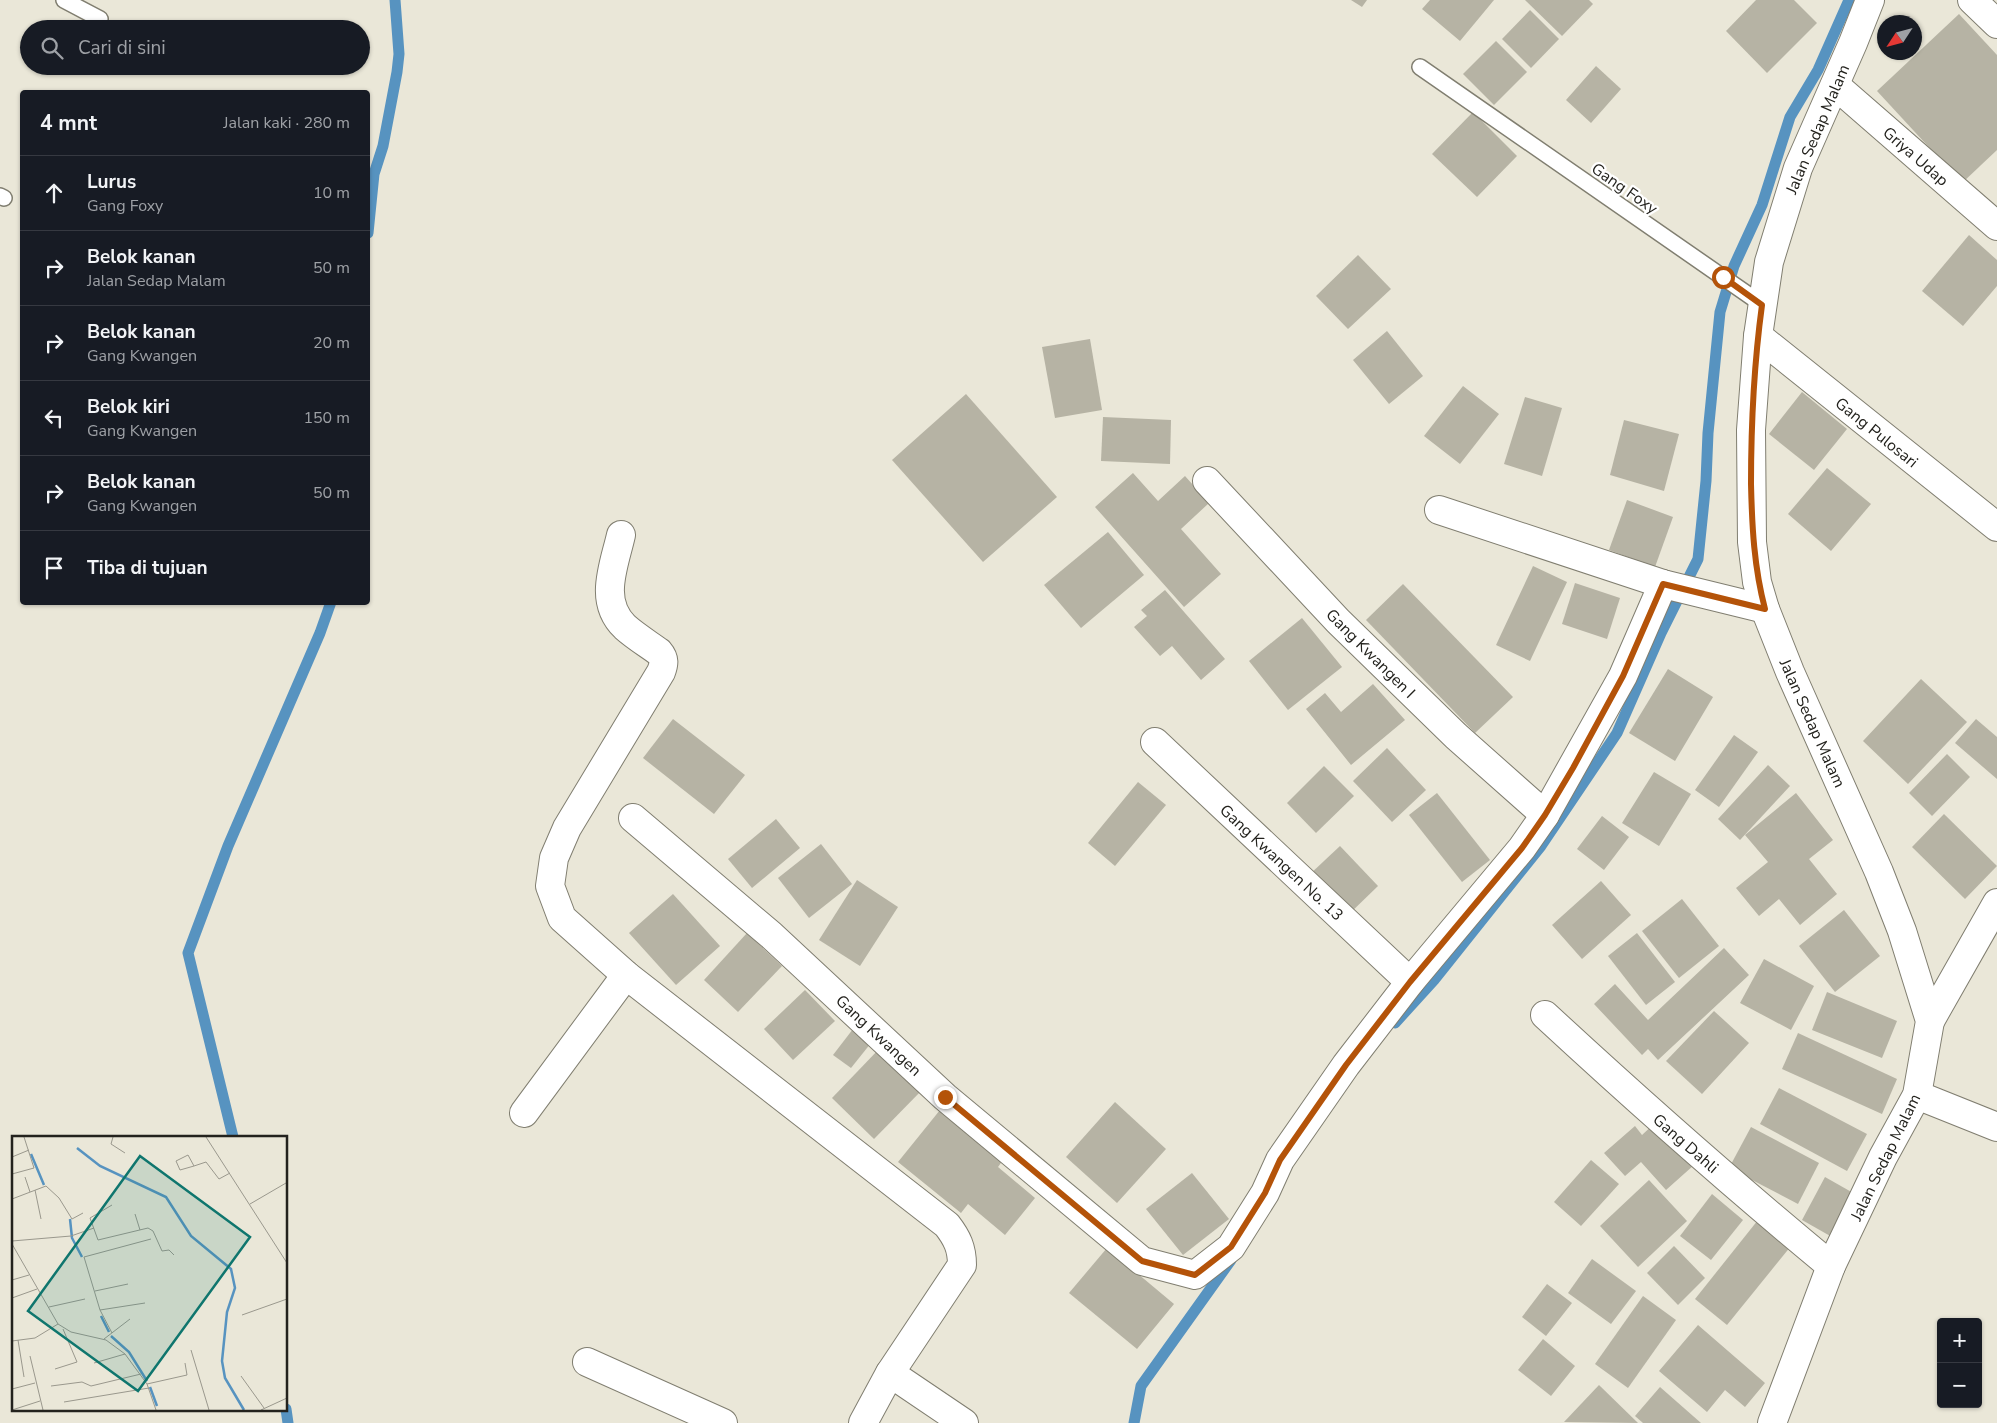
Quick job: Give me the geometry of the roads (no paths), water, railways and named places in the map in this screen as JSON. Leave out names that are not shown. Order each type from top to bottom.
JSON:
[{"type":"street","name":"Jalan Sedap Malam","points":[[1772,1423],[1831,1266],[1883,1157],[1918,1095],[1930,1021],[1902,931],[1879,872],[1790,672],[1765,609],[1758,582],[1752,542],[1751,430],[1758,336],[1769,262],[1798,168],[1870,0]]},
{"type":"street","points":[[1972,0],[1997,24]]},
{"type":"street","name":"Griya Udap","points":[[1835,85],[1997,226]]},
{"type":"street","name":"Gang Pulosari","points":[[1758,336],[1997,528]]},
{"type":"street","name":"Gang Kwangen I","points":[[1207,481],[1365,648],[1456,736],[1545,815]]},
{"type":"street","points":[[1439,510],[1676,588],[1765,609]]},
{"type":"street","points":[[622,535],[608,592],[610,604],[624,626],[659,652],[664,664],[567,828],[554,858],[550,886],[562,918],[626,975],[947,1225],[957,1238],[962,1253],[962,1265],[890,1374],[863,1423]]},
{"type":"street","name":"Gang Kwangen","points":[[633,818],[771,935],[945,1097],[1142,1261],[1195,1275],[1231,1247],[1265,1193],[1280,1160],[1346,1065],[1410,982],[1522,848],[1545,815],[1573,768],[1623,676],[1676,588]]},
{"type":"street","name":"Gang Kwangen No. 13","points":[[1155,742],[1410,982]]},
{"type":"street","points":[[1930,1021],[1997,903]]},
{"type":"street","points":[[524,1113],[626,975]]},
{"type":"street","name":"Gang Dahli","points":[[1545,1015],[1637,1101],[1831,1266]]},
{"type":"street","points":[[1918,1095],[1997,1127]]},
{"type":"street","points":[[587,1362],[723,1423]]},
{"type":"street","points":[[890,1374],[964,1423]]},
{"type":"lane","points":[[64,0],[100,19]]},
{"type":"lane","name":"Gang Foxy","points":[[1420,68],[1762,305]]},
{"type":"waterway","points":[[370,213],[374,174],[383,146],[397,72],[399,54],[395,0]]},
{"type":"waterway","points":[[1395,1023],[1434,980],[1541,846],[1617,733],[1661,633],[1698,559],[1720,312],[1734,266],[1762,205],[1790,117],[1818,70],[1849,0]]},
{"type":"waterway","points":[[233,1136],[188,953],[228,846],[320,633],[330,605]]},
{"type":"waterway","points":[[1134,1423],[1141,1386],[1231,1260]]},
{"type":"waterway","points":[[286,1410],[288,1423]]}]
